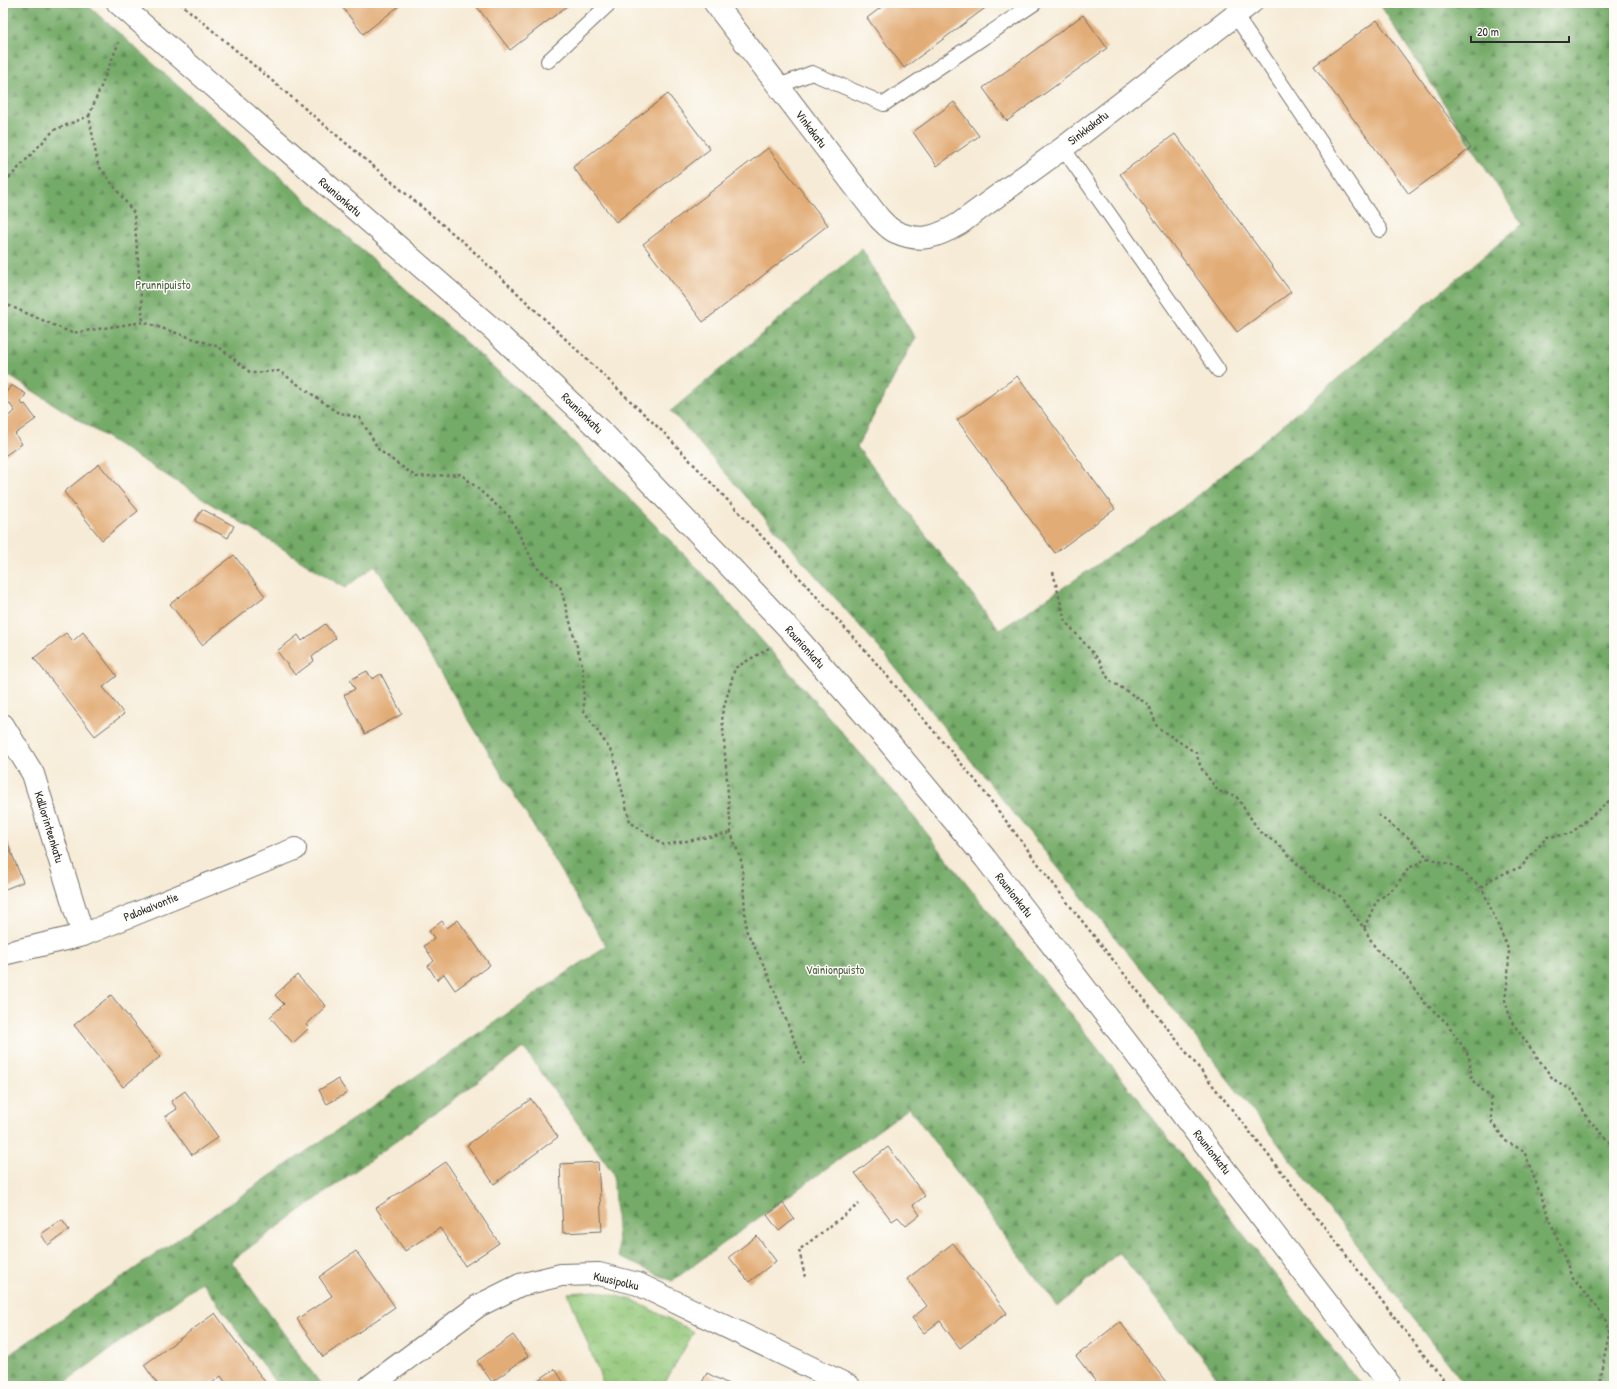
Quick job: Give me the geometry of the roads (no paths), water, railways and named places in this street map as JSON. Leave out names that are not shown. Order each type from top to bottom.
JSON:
[{"type":"main road","name":"Vinkakatu","points":[[715,3],[879,218],[895,232],[918,239]]},
{"type":"main road","name":"Rounionkatu","points":[[124,9],[495,330],[608,438],[793,633],[887,740],[985,858],[1391,1386]]},
{"type":"main road","name":"Sinkkakatu","points":[[918,239],[941,235],[959,224],[1063,148],[1243,9]]},
{"type":"main road","name":"Kalliorinteenkatu","points":[[3,725],[33,774],[83,935]]},
{"type":"main road","name":"Palokaivontie","points":[[3,954],[83,935],[295,848]]},
{"type":"main road","name":"Kuusipolku","points":[[370,1386],[478,1306],[520,1284],[561,1275],[599,1274],[638,1284],[849,1386]]},
{"type":"lane","points":[[548,61],[610,3]]},
{"type":"lane","points":[[779,86],[812,73],[884,104],[1035,3]]},
{"type":"lane","points":[[1243,9],[1380,230]]},
{"type":"lane","points":[[1063,148],[1218,370]]},
{"type":"park label","name":"Prunnipuisto","points":[[163,285]]},
{"type":"park label","name":"Vainionpuisto","points":[[835,970]]}]
